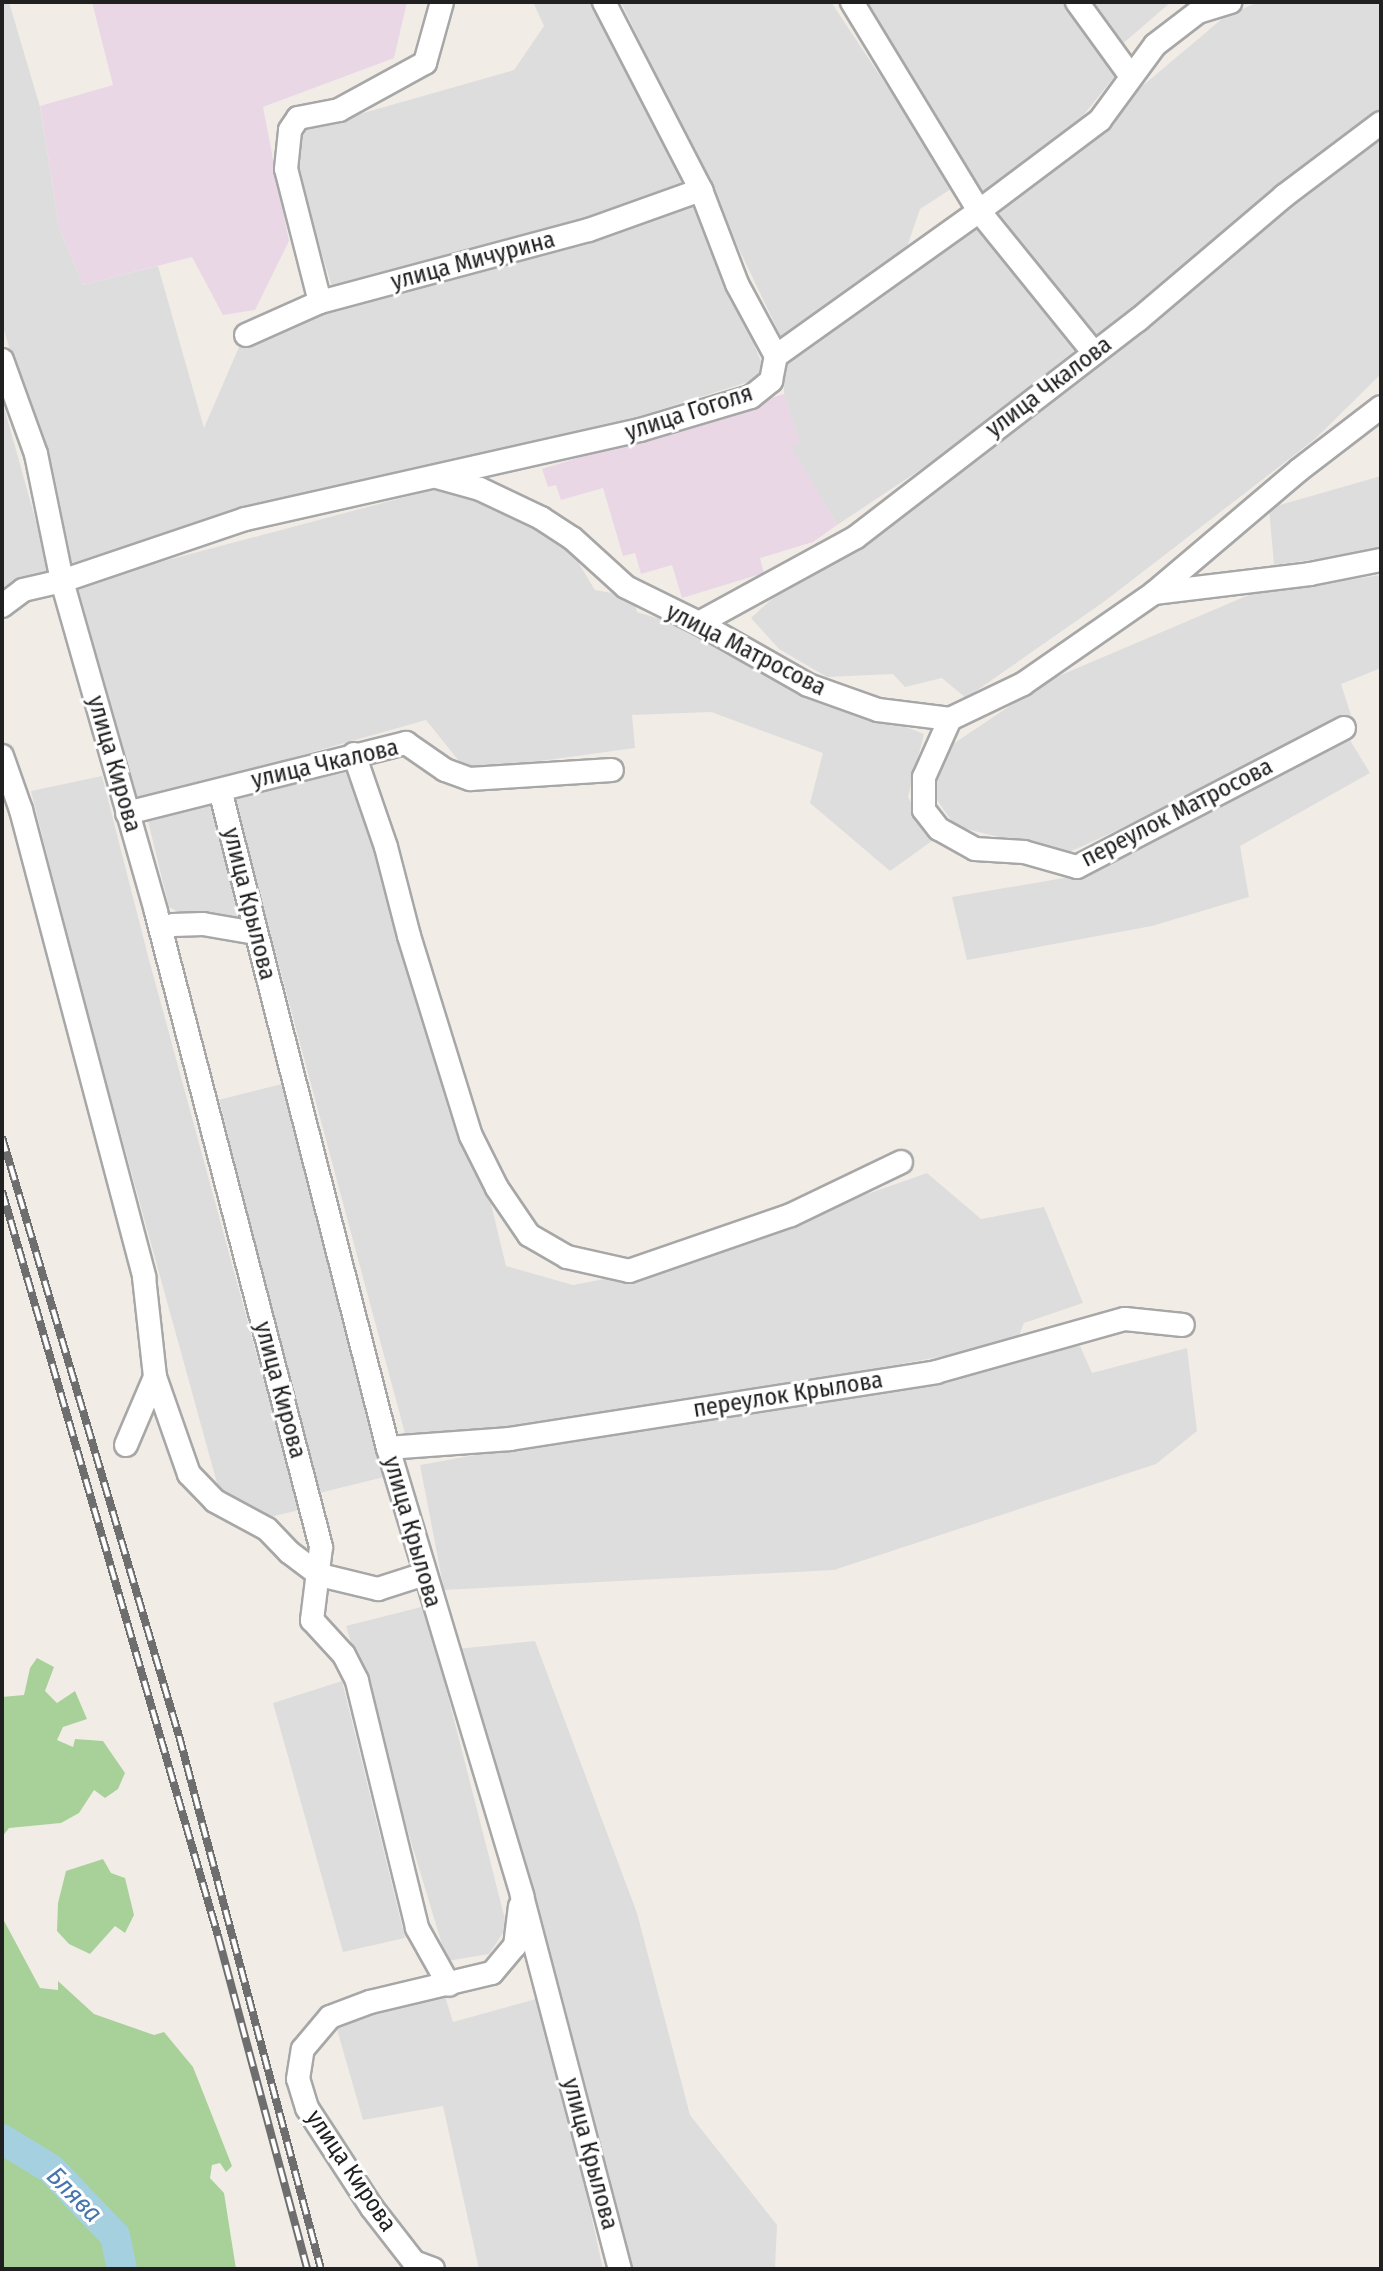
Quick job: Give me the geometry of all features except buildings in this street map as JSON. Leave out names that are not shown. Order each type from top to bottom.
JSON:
[{"type":"street","points":[[320,302],[286,169],[290,130],[298,118],[339,110],[425,63],[442,2]]},
{"type":"street","points":[[604,2],[701,190],[737,284],[776,356]]},
{"type":"street","points":[[852,2],[979,211],[1094,353]]},
{"type":"street","points":[[1077,2],[1130,75]]},
{"type":"street","name":"улица Гоголя","points":[[2,606],[23,590],[62,581],[245,519],[640,430],[751,397],[771,381],[776,356],[1100,120],[1130,75],[1155,45],[1197,7],[1231,2]]},
{"type":"street","name":"улица Чкалова","points":[[699,623],[856,537],[1094,353],[1284,196],[1381,123]]},
{"type":"street","name":"улица Мичурина","points":[[246,335],[320,302],[589,230],[701,190]]},
{"type":"street","name":"улица Кирова","points":[[2,360],[36,454],[62,581],[164,942],[317,1532],[320,1575],[312,1600],[312,1620],[344,1655],[357,1681],[417,1928],[449,1985],[370,2002],[330,2017],[303,2049],[298,2079],[307,2108],[372,2208],[414,2262],[433,2269]]},
{"type":"street","points":[[950,719],[1023,684],[1154,593],[1299,470],[1381,407]]},
{"type":"street","name":"улица Матросова","points":[[433,476],[480,489],[541,518],[572,538],[626,587],[699,623],[808,685],[878,710],[950,719]]},
{"type":"street","points":[[1154,593],[1310,574],[1381,560]]},
{"type":"street","name":"переулок Матросова","points":[[950,719],[924,777],[924,810],[939,829],[975,849],[1024,852],[1077,867],[1344,728]]},
{"type":"street","name":"улица Чкалова","points":[[127,813],[406,743],[445,770],[470,779],[612,770]]},
{"type":"street","points":[[354,754],[386,847],[413,951],[471,1136],[497,1188],[529,1235],[567,1257],[629,1271],[791,1215],[901,1162]]},
{"type":"street","points":[[2,756],[21,810],[144,1277],[155,1377],[189,1474],[215,1501],[267,1529],[289,1552],[320,1575],[378,1589],[425,1574]]},
{"type":"street","name":"улица Крылова","points":[[220,790],[388,1448],[522,1896],[620,2269]]},
{"type":"street","points":[[173,925],[203,924],[255,933]]},
{"type":"street","name":"переулок Крылова","points":[[388,1448],[510,1439],[936,1372],[1125,1319],[1183,1325]]},
{"type":"street","points":[[126,1445],[155,1377]]},
{"type":"street","points":[[449,1985],[492,1973],[515,1946],[522,1896]]},
{"type":"shaded area","points":[[2,2],[9,2],[40,107],[59,227],[83,285],[158,266],[204,428],[239,347],[320,315],[696,204],[767,376],[643,415],[223,515],[72,563],[2,323]]},
{"type":"shaded area","points":[[92,2],[407,2],[394,58],[263,107],[289,241],[255,310],[223,315],[192,257],[83,285],[59,227],[40,106],[113,85]]},
{"type":"shaded area","points":[[533,2],[598,2],[686,184],[585,220],[332,287],[292,156],[307,129],[514,70],[544,26]]},
{"type":"shaded area","points":[[621,2],[831,2],[954,187],[920,209],[906,250],[881,276],[781,337]]},
{"type":"shaded area","points":[[860,2],[1063,2],[1115,76],[1065,138],[981,200]]},
{"type":"shaded area","points":[[1089,2],[1171,2],[1120,46]]},
{"type":"shaded area","points":[[1258,2],[1381,2],[1381,111],[1096,341],[993,212],[1223,18]]},
{"type":"shaded area","points":[[1381,134],[1381,374],[1315,439],[1105,601],[966,698],[942,678],[905,687],[893,674],[827,677],[779,649],[751,618],[775,596]]},
{"type":"shaded area","points":[[976,225],[1078,348],[941,456],[837,525],[790,446],[799,442],[784,394],[784,361]]},
{"type":"shaded area","points":[[784,394],[800,443],[791,446],[837,525],[813,542],[760,558],[764,573],[682,598],[672,565],[641,574],[635,553],[623,556],[603,488],[561,500],[556,485],[548,487],[542,469]]},
{"type":"shaded area","points":[[2,400],[51,575],[2,591]]},
{"type":"shaded area","points":[[1381,476],[1381,550],[1274,565],[1269,508]]},
{"type":"shaded area","points":[[450,485],[545,508],[595,590],[633,597],[637,612],[704,632],[757,669],[924,734],[908,797],[932,841],[890,871],[810,803],[823,753],[711,712],[632,715],[635,748],[467,771],[426,720],[136,802],[74,585]]},
{"type":"shaded area","points":[[1381,575],[1381,668],[1341,684],[1351,715],[1241,774],[1065,854],[955,826],[929,788],[947,748],[1047,681],[1251,594]]},
{"type":"shaded area","points":[[1345,732],[1370,773],[1240,846],[1249,897],[1152,926],[967,960],[952,897],[1064,878]]},
{"type":"shaded area","points":[[352,766],[449,1112],[486,1183],[506,1266],[573,1285],[651,1270],[927,1173],[981,1219],[1044,1207],[1083,1303],[1024,1323],[1016,1343],[591,1420],[407,1441],[234,798]]},
{"type":"shaded area","points":[[102,776],[299,1510],[266,1518],[220,1494],[77,975],[31,791]]},
{"type":"shaded area","points":[[212,801],[238,917],[190,918],[169,907],[147,817]]},
{"type":"shaded area","points":[[290,1082],[388,1476],[317,1494],[219,1100]]},
{"type":"shaded area","points":[[1080,1346],[1092,1373],[1187,1348],[1197,1431],[1156,1464],[834,1570],[444,1590],[420,1465]]},
{"type":"shaded area","points":[[425,1606],[507,1927],[489,1954],[447,1961],[346,1626]]},
{"type":"shaded area","points":[[535,1641],[637,1913],[690,2115],[777,2225],[775,2269],[632,2269],[567,2029],[456,1649]]},
{"type":"shaded area","points":[[342,1681],[405,1938],[343,1952],[273,1703]]},
{"type":"shaded area","points":[[444,1993],[453,2022],[543,1997],[603,2269],[479,2269],[443,2106],[363,2120],[336,2026]]},
{"type":"green space","points":[[37,1658],[54,1667],[45,1691],[57,1703],[75,1691],[87,1719],[63,1727],[57,1740],[73,1747],[75,1739],[103,1741],[125,1773],[118,1789],[105,1798],[94,1790],[79,1813],[61,1823],[9,1828],[2,1837],[2,1697],[24,1695],[30,1668]]},
{"type":"green space","points":[[103,1859],[111,1873],[125,1878],[134,1915],[125,1933],[115,1926],[90,1954],[69,1944],[57,1931],[58,1903],[66,1871]]},
{"type":"green space","points":[[2,1917],[40,1988],[58,1990],[58,1981],[94,2014],[154,2035],[164,2032],[193,2067],[232,2166],[226,2172],[220,2163],[212,2165],[210,2178],[224,2193],[236,2269],[2,2269]]},
{"type":"waterway","name":"Блява","points":[[2,2139],[51,2169],[115,2236],[122,2269]]},
{"type":"railway","points":[[2,1137],[179,1736],[321,2269]]},
{"type":"railway","points":[[2,1191],[218,1936],[307,2269]]}]
